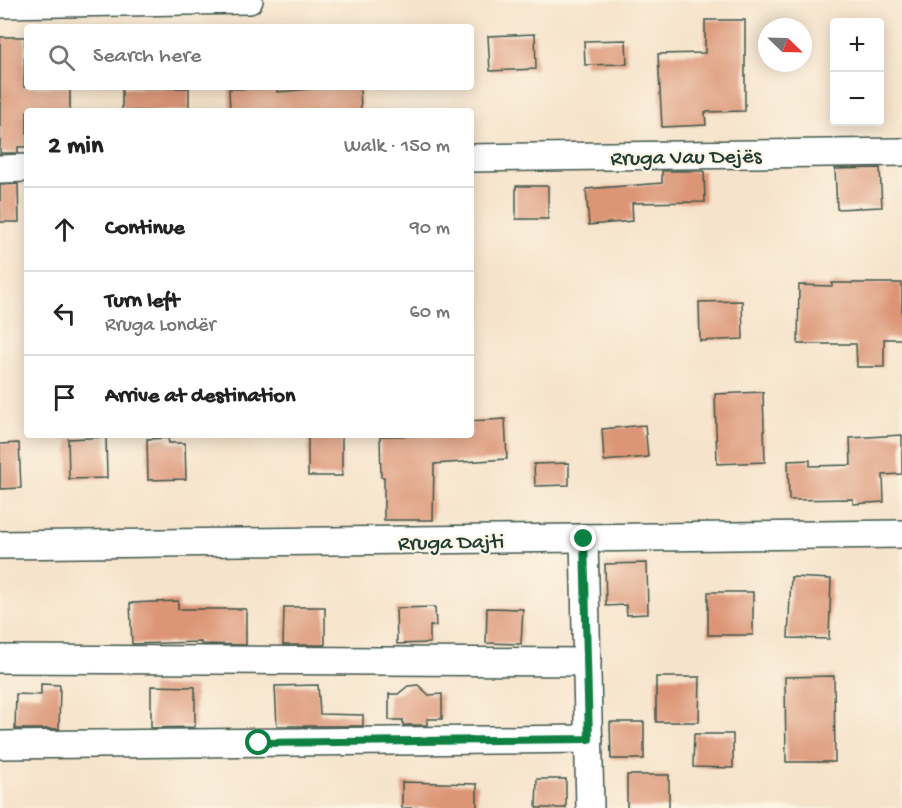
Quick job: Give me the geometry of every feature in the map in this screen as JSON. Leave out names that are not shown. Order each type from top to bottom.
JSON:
[{"type":"street","points":[[0,4],[249,0]]},
{"type":"street","name":"Rruga Vau Dejës","points":[[474,158],[902,152]]},
{"type":"street","points":[[0,169],[24,168]]},
{"type":"street","name":"Rruga Dajti","points":[[0,545],[902,534]]},
{"type":"street","points":[[584,539],[590,808]]},
{"type":"street","points":[[0,658],[587,662]]},
{"type":"street","points":[[0,745],[589,739]]},
{"type":"building","points":[[705,20],[745,20],[745,111],[705,112],[706,125],[662,127],[658,54],[705,53]]},
{"type":"building","points":[[535,34],[536,69],[490,71],[488,36]]},
{"type":"building","points":[[0,37],[24,37],[24,90],[70,90],[70,108],[24,108],[24,147],[18,147],[18,153],[0,153]]},
{"type":"building","points":[[626,40],[627,64],[585,65],[584,41]]},
{"type":"building","points":[[122,90],[189,90],[189,108],[122,108]]},
{"type":"building","points":[[229,90],[277,90],[277,92],[360,90],[361,108],[230,108]]},
{"type":"building","points":[[880,168],[882,207],[837,209],[835,169]]},
{"type":"building","points":[[662,171],[704,171],[705,202],[632,203],[633,221],[589,225],[586,189],[662,183]]},
{"type":"building","points":[[18,184],[19,222],[0,222],[0,185]]},
{"type":"building","points":[[516,186],[548,186],[548,219],[516,219]]},
{"type":"building","points":[[832,283],[902,283],[902,339],[884,339],[884,367],[857,367],[856,344],[798,344],[799,285],[832,286]]},
{"type":"building","points":[[742,301],[743,339],[700,341],[699,302]]},
{"type":"building","points":[[763,392],[765,462],[717,464],[715,394]]},
{"type":"building","points":[[505,419],[507,459],[434,464],[433,520],[384,520],[384,477],[381,477],[380,438],[474,438],[474,421]]},
{"type":"building","points":[[645,425],[648,457],[604,461],[602,429]]},
{"type":"building","points":[[902,435],[902,474],[883,475],[884,502],[853,504],[853,499],[789,500],[788,461],[810,460],[810,466],[851,465],[850,438]]},
{"type":"building","points":[[106,438],[107,478],[69,479],[68,439]]},
{"type":"building","points":[[168,438],[169,443],[185,443],[186,479],[148,480],[147,439]]},
{"type":"building","points":[[308,438],[342,438],[342,476],[308,476]]},
{"type":"building","points":[[19,443],[21,488],[0,489],[0,444]]},
{"type":"building","points":[[569,463],[569,485],[535,486],[534,464]]},
{"type":"building","points":[[647,563],[648,614],[627,615],[626,605],[606,606],[605,564]]},
{"type":"building","points":[[791,577],[831,579],[829,639],[788,638]]},
{"type":"building","points":[[708,592],[753,592],[753,635],[708,635]]},
{"type":"building","points":[[178,601],[178,609],[246,609],[246,645],[201,644],[201,642],[132,644],[130,603]]},
{"type":"building","points":[[284,607],[325,607],[325,645],[283,645]]},
{"type":"building","points":[[435,607],[436,626],[430,626],[430,643],[397,644],[396,608]]},
{"type":"building","points":[[487,608],[523,609],[521,644],[486,643]]},
{"type":"building","points":[[834,676],[835,762],[786,762],[785,677]]},
{"type":"building","points":[[656,677],[700,677],[699,722],[656,722]]},
{"type":"building","points":[[41,684],[60,685],[59,729],[15,729],[16,694],[41,695]]},
{"type":"building","points":[[318,685],[320,714],[363,715],[363,726],[277,726],[275,686]]},
{"type":"building","points":[[418,685],[429,695],[442,694],[442,719],[427,719],[427,725],[403,725],[403,720],[389,720],[389,694],[398,694],[408,686]]},
{"type":"building","points":[[151,686],[195,687],[195,727],[151,728]]},
{"type":"building","points":[[610,722],[644,722],[644,759],[611,759]]},
{"type":"building","points":[[694,734],[733,734],[733,768],[693,767]]},
{"type":"building","points":[[627,775],[669,775],[669,808],[627,808]]},
{"type":"building","points":[[537,779],[566,779],[566,808],[536,808]]},
{"type":"building","points":[[402,782],[477,784],[477,808],[402,808]]},
{"type":"route","points":[[259,743],[589,739],[584,539]]}]
